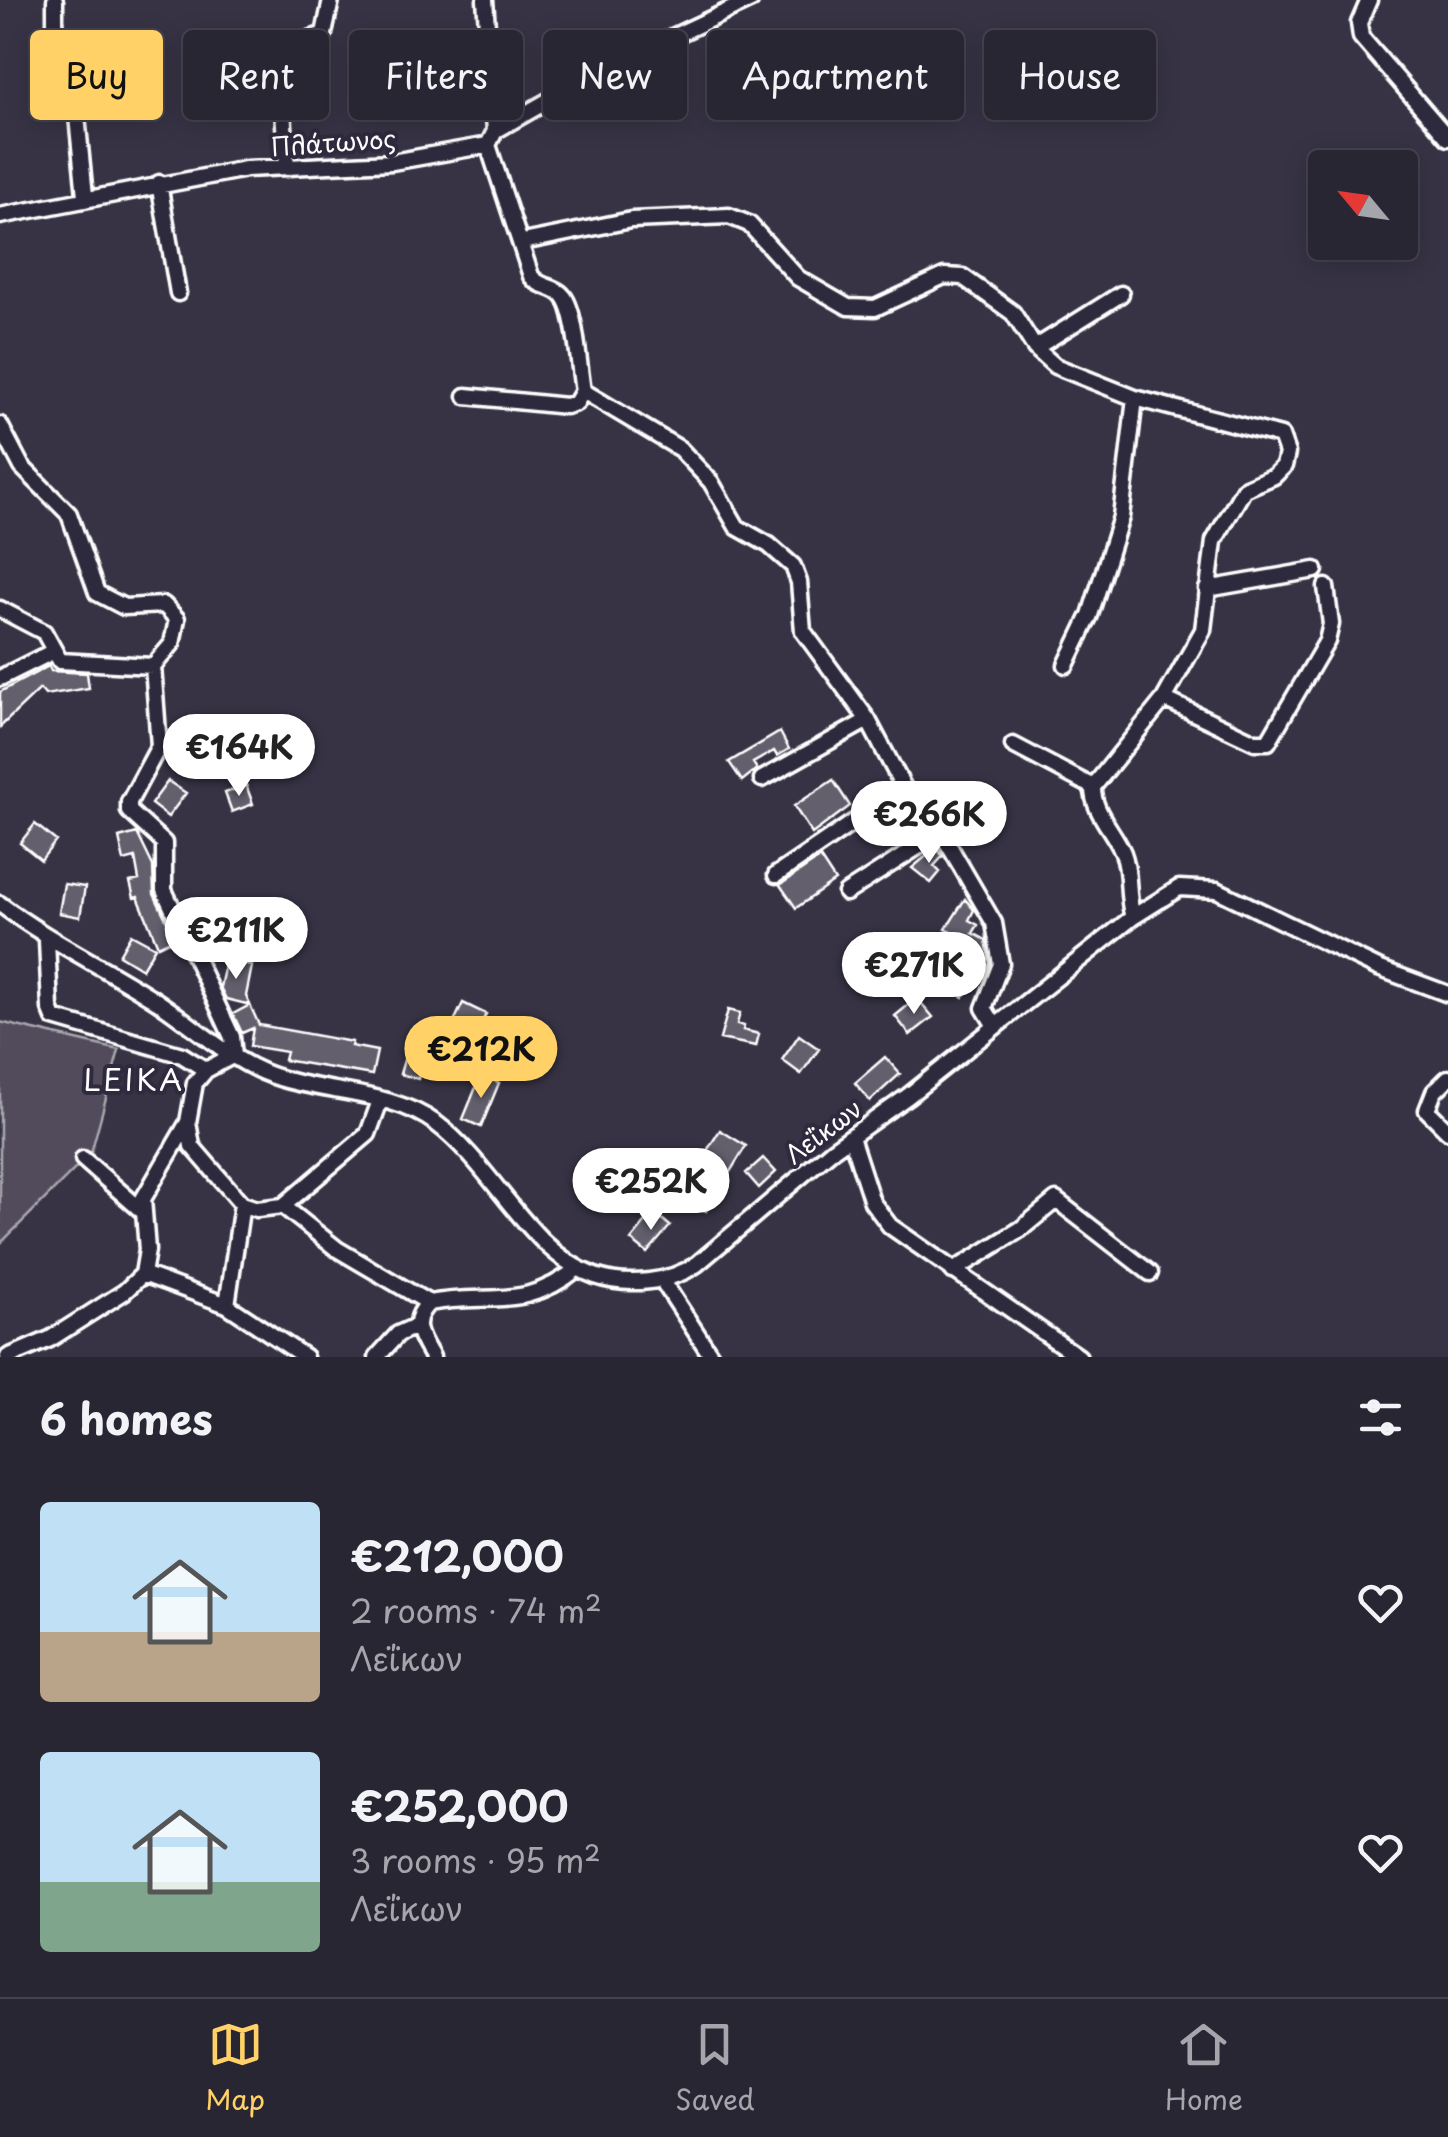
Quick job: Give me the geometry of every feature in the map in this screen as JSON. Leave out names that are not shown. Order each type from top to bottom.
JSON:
[{"type":"street","points":[[55,0],[55,28],[76,106],[85,196]]},
{"type":"street","points":[[287,168],[280,95],[284,71],[298,44],[324,34],[331,0]]},
{"type":"street","points":[[466,396],[566,406],[576,403],[583,391],[564,297],[537,284],[491,138],[484,0]]},
{"type":"street","name":"Πλάτωνος","points":[[0,216],[158,183],[287,168],[392,162],[491,138],[602,70],[751,0]]},
{"type":"street","points":[[1369,0],[1359,23],[1362,37],[1448,138]]},
{"type":"street","points":[[158,183],[178,293]]},
{"type":"street","points":[[523,242],[631,220],[729,216],[749,224],[798,278],[848,307],[875,308],[944,276],[964,277],[1013,313],[1035,348],[1055,366],[1135,398],[1242,428],[1272,432],[1286,442],[1281,471],[1244,488],[1214,541],[1203,630],[1164,699],[1093,786],[1096,805],[1124,854],[1126,896],[1133,917]]},
{"type":"street","points":[[1035,348],[1121,294]]},
{"type":"street","points":[[583,391],[680,449],[711,482],[737,527],[769,545],[793,566],[799,582],[802,631],[868,720],[904,788],[940,832],[997,932],[1001,964],[984,1008],[995,1026]]},
{"type":"street","points":[[1066,665],[1090,616],[1122,517],[1135,398]]},
{"type":"street","points":[[0,425],[22,467],[68,514],[97,592],[124,607],[164,605],[173,610],[177,619],[172,644],[153,666],[159,746],[129,802],[129,811],[164,844],[164,890],[232,1036],[234,1055]]},
{"type":"street","points":[[1207,590],[1315,570]]},
{"type":"street","points":[[1164,699],[1256,742],[1268,742],[1327,640],[1331,624],[1326,587]]},
{"type":"street","points":[[0,609],[44,632],[60,661],[153,666]]},
{"type":"street","points":[[0,678],[52,652]]},
{"type":"street","points":[[762,779],[868,720]]},
{"type":"street","points":[[1013,745],[1093,786]]},
{"type":"street","points":[[776,875],[904,788]]},
{"type":"street","points":[[846,893],[940,832]]},
{"type":"street","name":"Λεΐκων","points":[[662,1280],[697,1264],[851,1137],[1133,917],[1178,888],[1210,888],[1378,968],[1448,994]]},
{"type":"street","points":[[0,904],[47,940],[149,996],[234,1055],[275,1076],[380,1101],[437,1124],[488,1173],[548,1246],[578,1268],[598,1277],[662,1280],[712,1357]]},
{"type":"street","points":[[47,940],[50,1008],[54,1018],[182,1055],[206,1070]]},
{"type":"street","points":[[234,1055],[206,1070],[195,1083],[188,1122],[192,1146],[242,1204],[258,1209],[283,1206],[368,1134],[380,1101]]},
{"type":"street","points":[[1448,1078],[1434,1092],[1427,1110],[1448,1131]]},
{"type":"street","points":[[8,1357],[50,1339],[124,1292],[143,1274],[147,1250],[143,1199],[188,1122]]},
{"type":"street","points":[[851,1137],[867,1188],[886,1222],[1080,1357]]},
{"type":"street","points":[[83,1159],[141,1210]]},
{"type":"street","points":[[953,1271],[1021,1230],[1056,1200],[1150,1274]]},
{"type":"street","points":[[226,1306],[242,1204]]},
{"type":"street","points":[[283,1206],[338,1250],[429,1303],[522,1299],[551,1287],[578,1268]]},
{"type":"street","points":[[143,1274],[226,1306],[305,1357]]},
{"type":"street","points":[[429,1303],[419,1313],[416,1326],[432,1357]]},
{"type":"street","points":[[377,1357],[398,1334],[416,1326]]},
{"type":"shaded area","points":[[0,1022],[119,1050],[91,1153],[0,1244]]},
{"type":"building","points":[[49,666],[51,671],[87,673],[89,688],[45,695],[40,689],[0,727],[0,692]]},
{"type":"building","points":[[780,732],[789,749],[777,756],[774,751],[753,763],[757,769],[742,781],[729,762]]},
{"type":"building","points":[[833,780],[850,806],[812,834],[794,806]]},
{"type":"building","points":[[168,781],[186,793],[168,817],[151,804]]},
{"type":"building","points":[[246,785],[253,804],[232,812],[225,793]]},
{"type":"building","points":[[35,824],[56,841],[41,860],[20,843]]},
{"type":"building","points":[[137,833],[153,866],[154,894],[175,938],[158,946],[138,897],[134,898],[130,882],[139,880],[135,858],[124,861],[119,838]]},
{"type":"building","points":[[936,848],[943,856],[934,866],[940,872],[931,883],[912,868]]},
{"type":"building","points":[[820,858],[835,881],[796,908],[780,885]]},
{"type":"building","points":[[64,884],[85,887],[80,917],[59,913]]},
{"type":"building","points":[[965,899],[974,910],[969,920],[978,925],[973,933],[986,940],[990,963],[984,977],[979,974],[963,997],[928,973],[939,957],[954,966],[967,942],[946,929]]},
{"type":"building","points":[[131,934],[155,947],[142,969],[119,955]]},
{"type":"building","points":[[226,960],[252,966],[246,996],[250,1005],[226,999],[220,987]]},
{"type":"building","points":[[917,998],[933,1017],[910,1035],[895,1016]]},
{"type":"building","points":[[463,1003],[486,1014],[472,1041],[450,1030]]},
{"type":"building","points":[[250,1005],[259,1025],[352,1042],[351,1046],[377,1051],[372,1075],[284,1060],[286,1052],[250,1046],[253,1028],[242,1033],[233,1014]]},
{"type":"building","points":[[728,1010],[740,1013],[737,1024],[744,1026],[743,1030],[759,1034],[756,1046],[720,1039]]},
{"type":"building","points":[[412,1033],[424,1037],[420,1051],[426,1053],[418,1079],[400,1074]]},
{"type":"building","points":[[799,1035],[819,1049],[801,1074],[782,1060]]},
{"type":"building","points":[[885,1057],[900,1074],[870,1101],[855,1083]]},
{"type":"building","points":[[481,1075],[499,1083],[481,1127],[463,1119]]},
{"type":"building","points":[[720,1130],[746,1146],[706,1211],[686,1202],[706,1163],[701,1160]]},
{"type":"building","points":[[763,1158],[776,1172],[759,1188],[746,1173]]},
{"type":"building","points":[[654,1212],[670,1226],[647,1253],[631,1240]]},
{"type":"district","name":"LEIKA","points":[[134,1078]]}]
